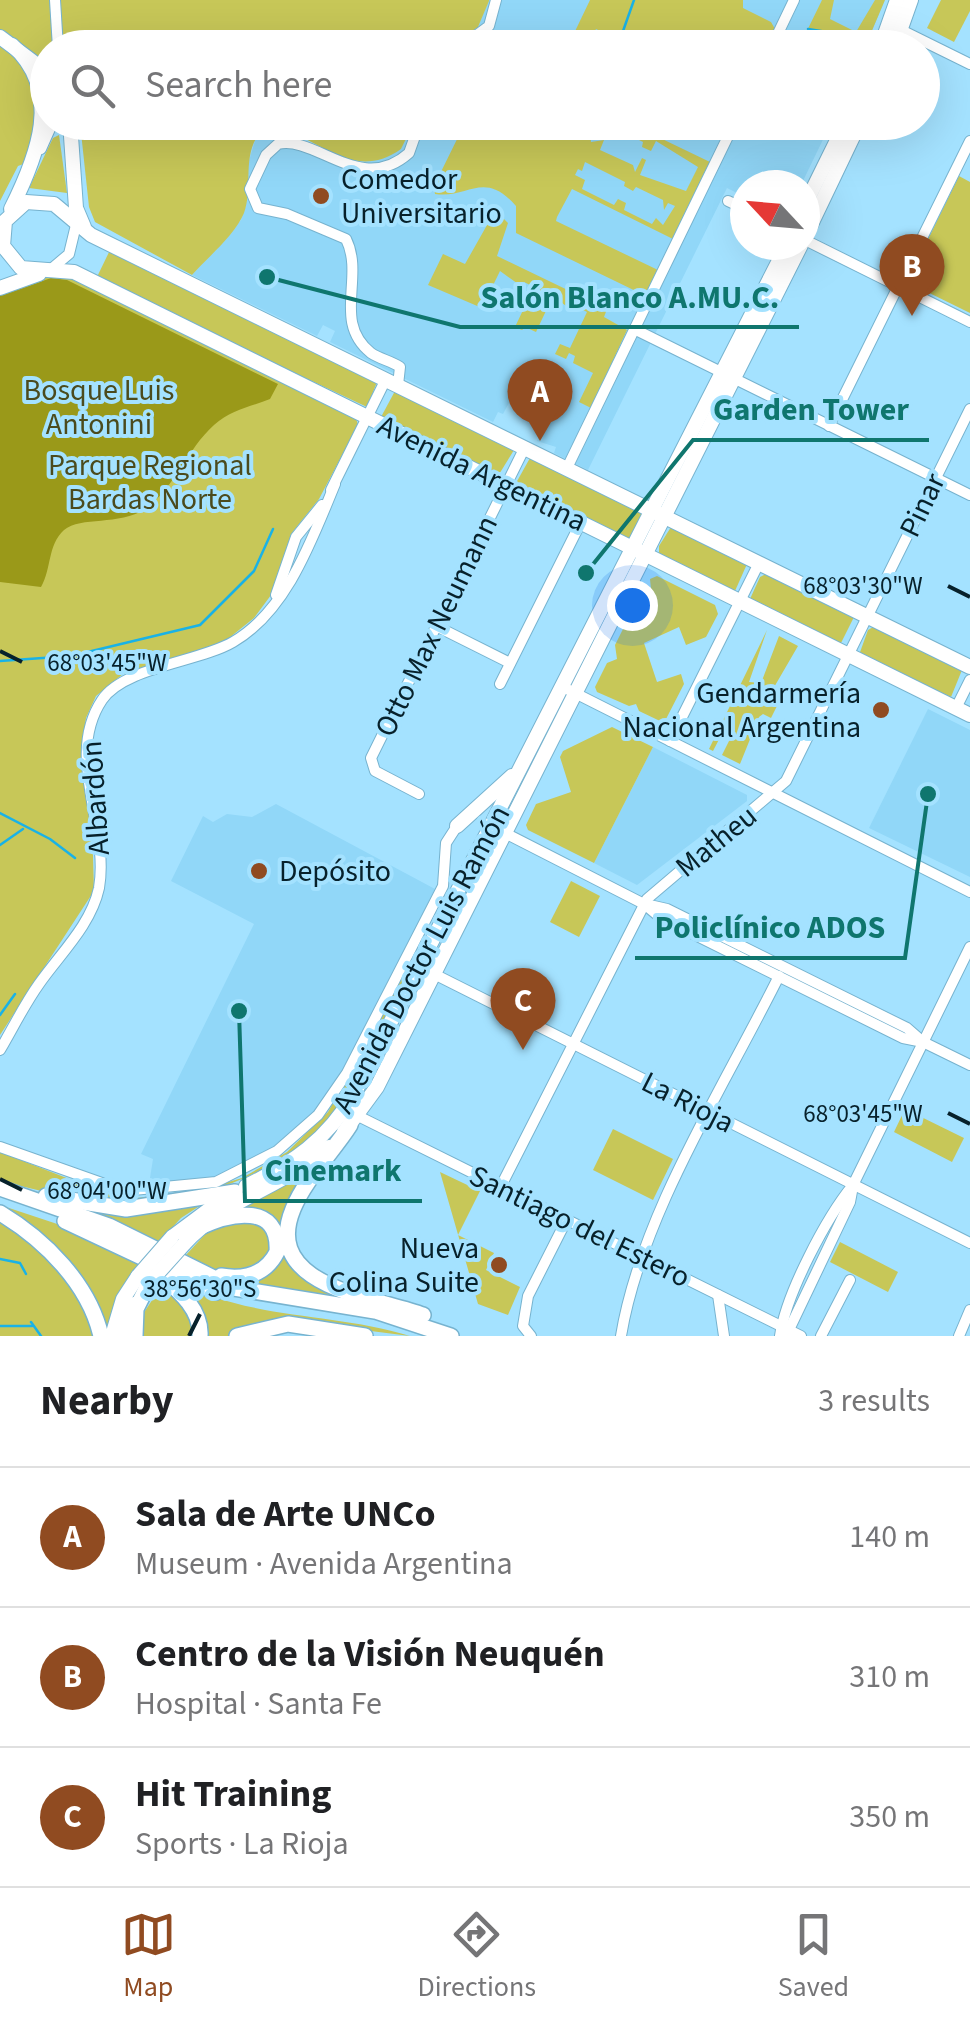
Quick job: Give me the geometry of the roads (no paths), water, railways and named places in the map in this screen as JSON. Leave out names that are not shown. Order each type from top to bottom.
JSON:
[{"type":"highway","points":[[354,1120],[293,1209],[288,1231],[294,1258],[320,1282],[397,1305],[468,1336]]},
{"type":"highway","points":[[0,1188],[126,1208],[234,1192]]},
{"type":"highway","points":[[0,1188],[109,1226],[247,1292],[375,1311],[451,1336]]},
{"type":"highway","points":[[0,1199],[133,1250],[237,1299],[354,1316],[424,1336]]},
{"type":"highway","points":[[0,1213],[37,1240],[81,1289],[101,1336]]},
{"type":"highway","points":[[175,1260],[237,1278],[264,1269],[277,1252],[273,1230],[252,1213],[228,1215],[200,1227]]},
{"type":"highway","points":[[133,1250],[190,1304],[199,1320],[200,1336]]},
{"type":"highway","points":[[134,1336],[143,1280]]},
{"type":"highway","points":[[236,1336],[288,1324],[366,1336]]},
{"type":"main road","points":[[886,30],[897,0]]},
{"type":"main road","points":[[901,30],[911,0]]},
{"type":"main road","points":[[6,42],[30,60]]},
{"type":"main road","points":[[6,42],[30,66]]},
{"type":"main road","points":[[36,140],[32,168],[4,222],[2,242],[11,260],[29,271],[47,271]]},
{"type":"main road","points":[[71,140],[76,225]]},
{"type":"main road","points":[[820,175],[837,140]]},
{"type":"main road","points":[[820,206],[851,140]]},
{"type":"main road","points":[[4,222],[18,206],[43,200],[61,208],[76,225]]},
{"type":"main road","points":[[76,208],[91,235]]},
{"type":"main road","name":"Avenida Argentina","points":[[76,225],[970,667]]},
{"type":"main road","points":[[730,377],[781,260]]},
{"type":"main road","points":[[730,377],[793,260]]},
{"type":"main road","points":[[0,288],[47,271]]},
{"type":"main road","name":"Avenida Argentina","points":[[47,271],[74,272],[963,711]]},
{"type":"main road","name":"Avenida Doctor Luis Ramón","points":[[178,1241],[236,1201],[307,1165],[354,1120],[506,833],[570,690],[730,377]]},
{"type":"main road","name":"Avenida Doctor Luis Ramón","points":[[112,1336],[123,1299],[178,1241],[196,1214],[306,1152],[333,1126],[412,963],[528,754],[570,690]]},
{"type":"main road","points":[[457,826],[504,785],[528,754]]},
{"type":"main road","points":[[457,826],[472,821],[491,826]]},
{"type":"main road","name":"Avenida Doctor Luis Ramón","points":[[124,1336],[143,1280]]},
{"type":"street","points":[[55,0],[57,30]]},
{"type":"street","points":[[484,30],[489,26],[496,0]]},
{"type":"street","points":[[780,30],[794,0]]},
{"type":"street","points":[[6,42],[30,54]]},
{"type":"street","points":[[940,49],[970,64]]},
{"type":"street","points":[[32,168],[45,140]]},
{"type":"street","points":[[392,382],[400,367],[369,350],[352,328],[350,253],[346,239],[287,214],[258,208],[250,189],[266,155],[278,144],[298,144],[343,165],[390,164],[409,153],[414,140]]},
{"type":"street","points":[[567,468],[725,140]]},
{"type":"street","points":[[829,426],[970,140]]},
{"type":"street","points":[[47,271],[69,254],[76,225]]},
{"type":"street","points":[[820,248],[970,322]]},
{"type":"street","points":[[634,329],[970,495]]},
{"type":"street","name":"Albardón","points":[[0,1050],[32,995],[86,920],[96,896],[100,868],[88,756],[90,732],[102,701],[121,683],[221,648],[260,621],[280,598],[368,417],[392,382]]},
{"type":"street","name":"Pinar","points":[[848,655],[970,409]]},
{"type":"street","name":"Otto Max Neumann","points":[[420,794],[372,768],[370,758],[525,448]]},
{"type":"street","points":[[500,684],[581,522]]},
{"type":"street","points":[[670,741],[759,563]]},
{"type":"street","points":[[436,626],[510,663]]},
{"type":"street","name":"Matheu","points":[[501,1186],[644,904],[775,794],[790,775],[848,655]]},
{"type":"street","points":[[963,711],[970,680]]},
{"type":"street","points":[[570,690],[970,892]]},
{"type":"street","points":[[0,1148],[126,1190],[199,1185],[243,1171],[295,1138],[333,1097],[412,963],[446,879],[446,844],[457,826]]},
{"type":"street","points":[[491,826],[644,904],[684,917],[907,1028],[924,1042],[970,1065]]},
{"type":"street","points":[[644,904],[661,918],[903,1038],[924,1042]]},
{"type":"street","points":[[784,1332],[840,1202],[853,1185],[970,948]]},
{"type":"street","name":"La Rioja","points":[[412,963],[970,1243]]},
{"type":"street","points":[[620,1336],[641,1256],[779,976]]},
{"type":"street","name":"Santiago del Estero","points":[[354,1120],[501,1186],[784,1332],[801,1336]]},
{"type":"street","points":[[531,1336],[523,1326],[525,1305],[566,1219]]},
{"type":"street","points":[[821,1336],[850,1280]]},
{"type":"street","points":[[718,1295],[724,1336]]},
{"type":"street","points":[[960,1336],[970,1310]]},
{"type":"waterway","points":[[623,30],[634,0]]},
{"type":"waterway","points":[[808,29],[814,30]]},
{"type":"waterway","points":[[0,661],[71,656],[200,625],[254,571],[273,529]]},
{"type":"waterway","points":[[0,813],[50,839],[75,858]]},
{"type":"waterway","points":[[0,845],[23,829]]},
{"type":"waterway","points":[[0,1015],[15,994]]},
{"type":"waterway","points":[[0,1259],[20,1263],[26,1274]]},
{"type":"waterway","points":[[31,1322],[41,1336]]},
{"type":"waterway","points":[[0,1326],[32,1326]]},
{"type":"place","name":"Comedor Universitario","points":[[321,196]]},
{"type":"place","name":"Salón Blanco A.MU.C.","points":[[267,277]]},
{"type":"place","name":"Centro de la Visión Neuquén","points":[[912,316]]},
{"type":"place","name":"Sala de Arte UNCo","points":[[540,441]]},
{"type":"place","name":"Garden Tower","points":[[586,573]]},
{"type":"place","name":"Gendarmería Nacional Argentina","points":[[881,710]]},
{"type":"place","name":"Policlínico ADOS","points":[[928,794]]},
{"type":"place","name":"Depósito","points":[[259,871]]},
{"type":"place","name":"Cinemark","points":[[239,1011]]},
{"type":"place","name":"Hit Training","points":[[523,1050]]},
{"type":"place","name":"Nueva Colina Suite","points":[[499,1265]]},
{"type":"park label","name":"Bosque Luis Antonini","points":[[99,407]]},
{"type":"park label","name":"Parque Regional Bardas Norte","points":[[150,482]]}]
